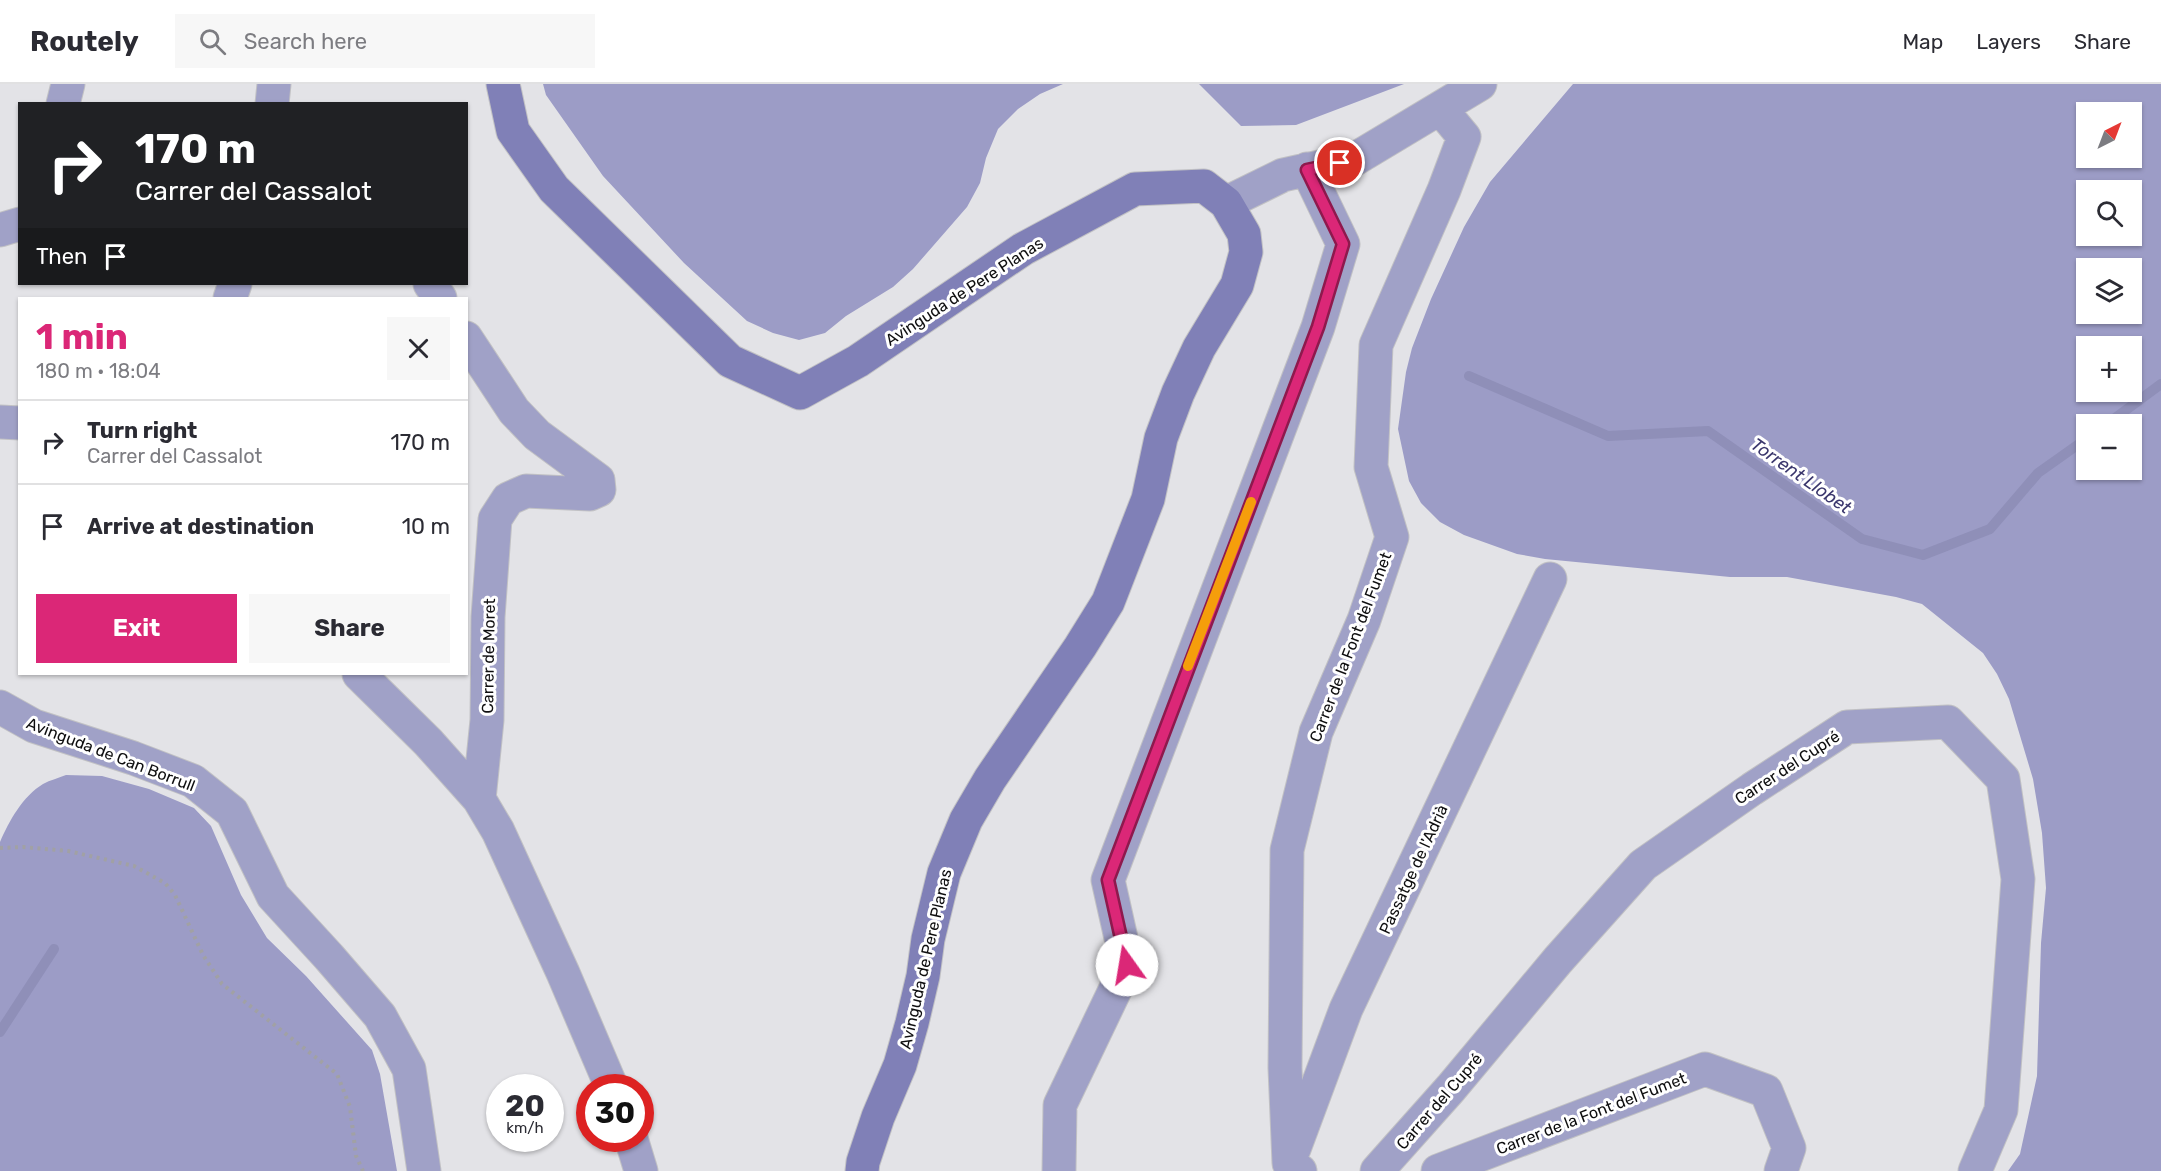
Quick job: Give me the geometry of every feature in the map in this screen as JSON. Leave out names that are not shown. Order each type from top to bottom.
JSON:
[{"type":"street","points":[[64,102],[68,84]]},
{"type":"street","points":[[273,102],[274,84]]},
{"type":"street","name":"Avinguda de Pere Planas","points":[[503,84],[513,131],[554,189],[730,361],[800,393],[858,361],[1023,249],[1136,189],[1204,186],[1226,202],[1244,234],[1246,252],[1237,285],[1199,348],[1178,393],[1161,438],[1148,499],[1108,602],[990,779],[966,820],[944,873],[928,939],[915,1011],[903,1055],[878,1117],[862,1171]]},
{"type":"street","points":[[1226,202],[1283,175],[1356,159],[1480,84]]},
{"type":"street","name":"Carrer de la Font del Fumet","points":[[1294,1167],[1285,1068],[1287,850],[1316,732],[1364,620],[1392,537],[1371,467],[1376,345],[1444,190],[1464,137],[1440,108]]},
{"type":"street","points":[[1059,1171],[1060,1105],[1127,965],[1108,880],[1318,327],[1343,244],[1307,170]]},
{"type":"street","points":[[0,230],[18,225]]},
{"type":"street","name":"Carrer de Moret","points":[[468,341],[514,411],[537,435],[598,480],[599,490],[590,494],[526,491],[508,499],[495,519],[488,617],[487,720],[478,799]]},
{"type":"street","points":[[0,422],[18,423]]},
{"type":"street","name":"Passatge de l'Adrià","points":[[1294,1167],[1346,1009],[1550,579]]},
{"type":"street","points":[[360,675],[428,742],[478,799],[498,831],[606,1074]]},
{"type":"street","name":"Avinguda de Can Borrull","points":[[0,707],[34,726],[133,758],[193,781],[232,812],[273,896],[380,1016],[409,1069],[424,1171]]},
{"type":"street","name":"Carrer del Cupré","points":[[1377,1171],[1643,864],[1847,727],[1948,722],[2003,779],[2018,879],[2001,1110],[1975,1171]]},
{"type":"street","name":"Carrer de la Font del Fumet","points":[[1438,1171],[1705,1069],[1766,1091],[1789,1148],[1781,1171]]},
{"type":"street","points":[[635,1152],[640,1171]]},
{"type":"path","points":[[0,848],[23,847],[68,851],[134,866],[165,883],[175,895],[203,955],[222,984],[337,1074],[350,1107],[356,1156],[363,1171]]},
{"type":"shaded area","points":[[543,84],[1063,84],[1040,94],[1018,109],[998,129],[986,158],[980,183],[967,207],[913,269],[893,287],[846,316],[825,333],[799,340],[773,333],[747,321],[684,263],[603,176],[546,95]]},
{"type":"shaded area","points":[[1199,84],[1404,84],[1296,125],[1241,126]]},
{"type":"shaded area","points":[[1573,84],[2161,84],[2161,1171],[2008,1171],[2020,1154],[2037,1076],[2041,943],[2046,888],[2042,833],[2033,779],[2009,699],[1997,674],[1983,653],[1922,604],[1896,597],[1787,577],[1730,577],[1545,559],[1517,554],[1464,535],[1440,522],[1421,503],[1409,481],[1398,429],[1406,372],[1412,348],[1431,299],[1464,227],[1490,182]]},
{"type":"shaded area","points":[[66,775],[102,776],[149,789],[194,808],[211,826],[241,895],[267,938],[306,976],[372,1050],[380,1074],[397,1171],[0,1171],[0,842],[12,818],[29,795],[43,784]]},
{"type":"waterway","name":"Torrent Llobet","points":[[1469,376],[1608,436],[1708,431],[1862,539],[1923,555],[1990,529],[2038,473],[2076,446]]},
{"type":"waterway","name":"Torrent Llobet","points":[[2120,414],[2161,384]]},
{"type":"waterway","points":[[0,1032],[54,949]]},
{"type":"slow traffic","points":[[1188,666],[1251,502]]},
{"type":"route","points":[[1127,965],[1108,880],[1318,327],[1343,244],[1307,170],[1340,163]]}]
